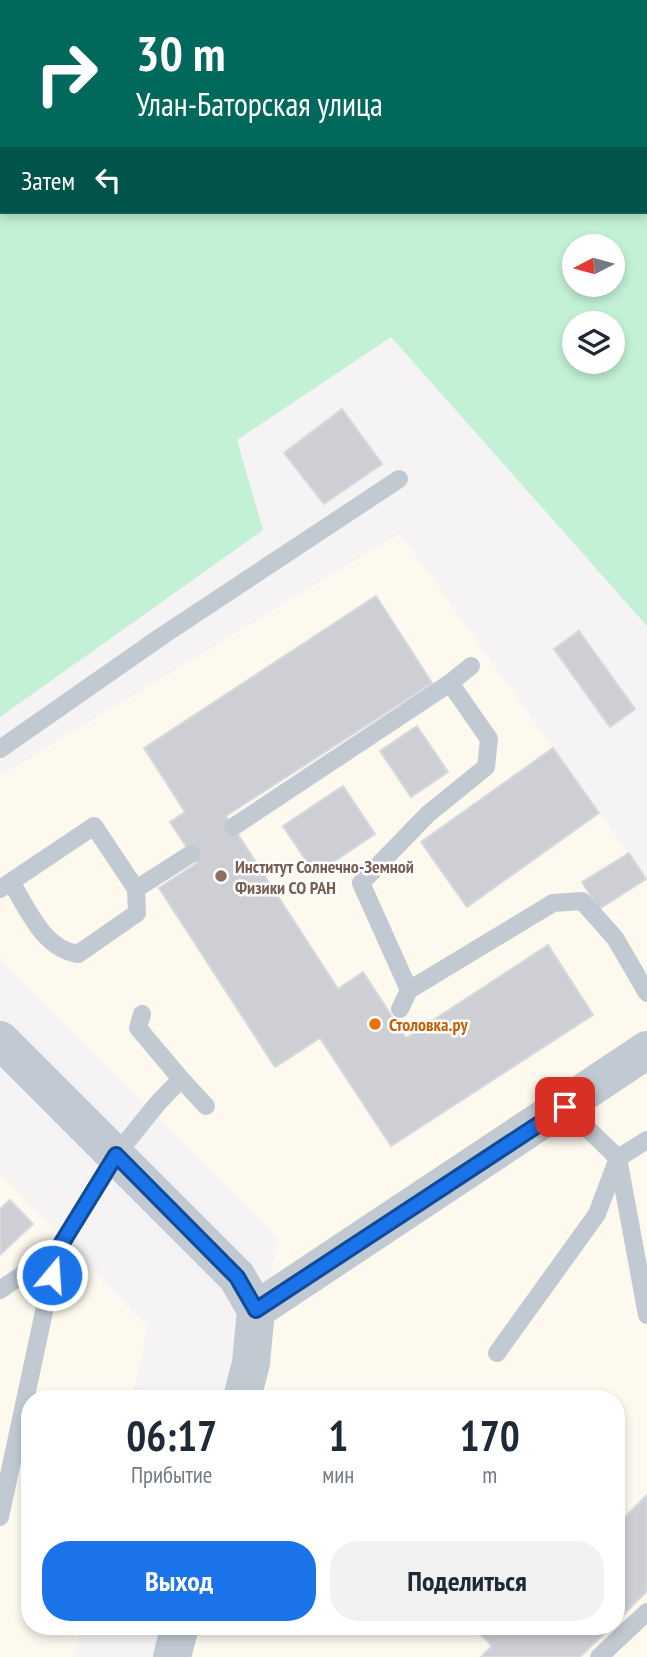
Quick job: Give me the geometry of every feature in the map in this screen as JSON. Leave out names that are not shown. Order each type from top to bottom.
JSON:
[{"type":"street","points":[[0,1040],[237,1277],[256,1310],[251,1363],[244,1390]]},
{"type":"street","points":[[256,1310],[647,1050]]},
{"type":"street","points":[[172,1657],[178,1635]]},
{"type":"lane","points":[[0,749],[162,636],[399,479]]},
{"type":"lane","points":[[233,827],[450,683],[471,666]]},
{"type":"lane","points":[[409,990],[360,883],[428,814],[486,767],[489,739],[450,683]]},
{"type":"lane","points":[[94,826],[136,889],[137,913],[78,954],[63,952],[47,939],[5,886],[94,826]]},
{"type":"lane","points":[[136,889],[191,854]]},
{"type":"lane","points":[[400,1009],[409,990],[553,903],[582,901],[615,938],[647,993]]},
{"type":"lane","points":[[142,1014],[138,1028],[206,1106]]},
{"type":"lane","points":[[27,1390],[57,1251],[116,1155],[157,1104],[181,1080]]},
{"type":"lane","points":[[565,1107],[618,1158],[647,1315]]},
{"type":"lane","points":[[497,1353],[597,1214],[618,1158],[647,1140]]},
{"type":"lane","points":[[0,1290],[57,1251]]},
{"type":"lane","points":[[0,1517],[21,1419]]},
{"type":"lane","points":[[625,1633],[647,1612]]},
{"type":"lane","points":[[599,1657],[622,1635]]},
{"type":"shaded area","points":[[400,533],[647,880],[647,1657],[189,1657],[193,1635],[625,1635],[625,1390],[246,1390],[278,1238],[0,958],[0,776]]},
{"type":"shaded area","points":[[0,1173],[148,1327],[134,1390],[21,1390],[21,1635],[79,1635],[74,1657],[0,1657]]},
{"type":"green space","points":[[0,214],[647,214],[647,626],[391,337],[237,440],[263,530],[0,717]]},
{"type":"building","points":[[342,409],[382,464],[324,504],[284,453]]},
{"type":"building","name":"Институт Солнечно-Земной Физики СО РАН","points":[[376,596],[432,683],[226,816],[338,989],[363,972],[406,1038],[548,945],[593,1015],[391,1146],[320,1038],[275,1067],[159,888],[197,863],[170,822],[185,812],[144,748]]},
{"type":"building","points":[[579,631],[635,709],[610,727],[554,649]]},
{"type":"building","points":[[417,726],[448,772],[411,797],[380,751]]},
{"type":"building","points":[[553,748],[599,813],[467,907],[421,842]]},
{"type":"building","points":[[343,786],[375,834],[315,874],[283,826]]},
{"type":"building","points":[[629,853],[646,879],[599,909],[582,882]]},
{"type":"building","points":[[10,1200],[33,1224],[0,1255],[0,1209]]},
{"type":"building","points":[[647,1495],[647,1591],[625,1613],[625,1517]]},
{"type":"building","points":[[481,1635],[603,1635],[580,1657],[481,1657],[492,1646]]},
{"type":"place","name":"Институт Солнечно-Земной Физики СО РАН","points":[[221,876]]},
{"type":"place","name":"Столовка.ру","points":[[375,1024]]},
{"type":"route","points":[[52,1275],[57,1251],[116,1155],[237,1277],[256,1310],[565,1107]]}]
